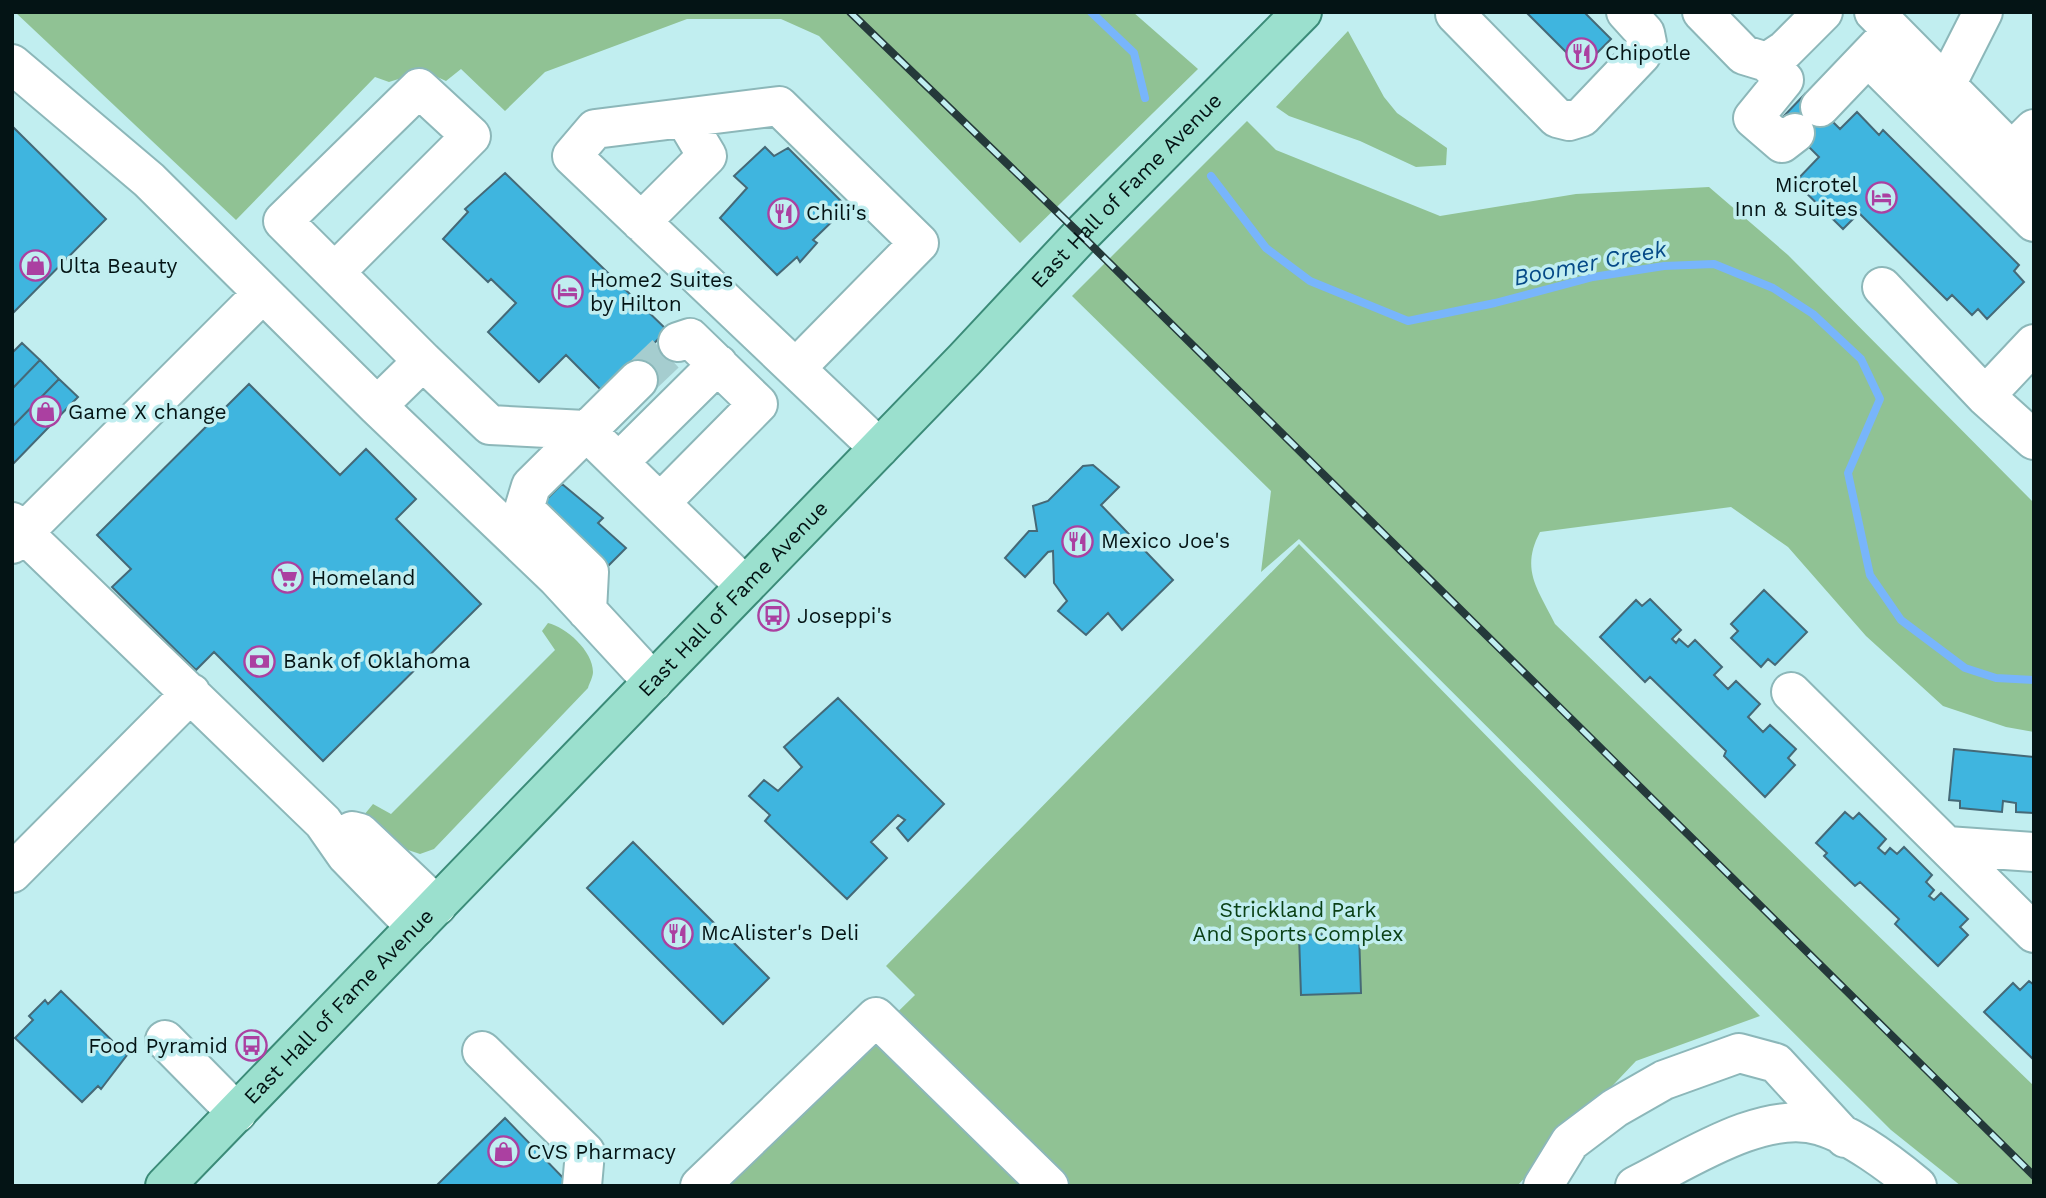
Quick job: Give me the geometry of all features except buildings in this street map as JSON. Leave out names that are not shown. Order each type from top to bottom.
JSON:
[{"type":"main road","name":"East Hall of Fame Avenue","points":[[165,1186],[879,448],[1081,235],[1302,12]]},
{"type":"street","points":[[1455,13],[1557,118],[1569,121],[1582,117],[1641,55],[1647,43],[1645,33],[1626,12]]},
{"type":"street","points":[[1702,12],[1744,55],[1775,71],[1849,71],[1946,85],[2026,152]]},
{"type":"street","points":[[1824,12],[1785,50],[1753,118],[1782,143],[1849,71]]},
{"type":"street","points":[[1946,85],[1983,12]]},
{"type":"street","points":[[12,64],[149,180],[377,406],[557,578],[653,682]]},
{"type":"street","points":[[1849,71],[2034,222]]},
{"type":"street","points":[[335,272],[471,136],[419,88],[284,221],[423,361],[490,425],[585,430],[746,586]]},
{"type":"street","points":[[796,368],[919,243],[779,106],[595,129],[572,156],[879,448]]},
{"type":"street","points":[[641,222],[706,156],[685,119]]},
{"type":"street","points":[[1882,287],[1985,396],[2034,440]]},
{"type":"street","points":[[263,293],[16,533],[191,693],[323,822],[346,855],[426,916]]},
{"type":"street","points":[[660,503],[758,404],[690,338],[678,342]]},
{"type":"street","points":[[1985,396],[2034,344]]},
{"type":"street","points":[[377,406],[423,361]]},
{"type":"street","points":[[619,462],[718,364]]},
{"type":"street","points":[[587,611],[589,572],[524,509],[531,486],[638,380]]},
{"type":"street","points":[[1791,692],[2034,933]]},
{"type":"street","points":[[12,873],[191,693]]},
{"type":"street","points":[[1947,846],[2034,852]]},
{"type":"street","points":[[700,1186],[876,1017],[1049,1186]]},
{"type":"street","points":[[165,1040],[237,1113]]},
{"type":"street","points":[[482,1051],[585,1152],[582,1186]]},
{"type":"street","points":[[1543,1186],[1570,1142],[1615,1108],[1664,1080],[1739,1053],[1776,1063],[1844,1138]]},
{"type":"street","points":[[1635,1186],[1753,1129],[1788,1123],[1821,1126],[1886,1161],[1917,1186]]},
{"type":"green space","points":[[15,12],[1133,12],[1198,69],[1020,243],[819,36],[781,19],[687,19],[545,72],[505,111],[461,69],[446,81],[424,71],[389,82],[375,77],[236,220]]},
{"type":"green space","points":[[1348,31],[1384,97],[1397,113],[1447,148],[1446,165],[1416,167],[1360,141],[1289,116],[1276,107]]},
{"type":"green space","points":[[1247,121],[1276,150],[1440,216],[1576,194],[1709,187],[1788,255],[2034,503],[2034,732],[2006,727],[1943,706],[1866,636],[1788,547],[1731,507],[1540,532],[1534,545],[1531,569],[1555,624],[2034,1086],[2034,1186],[1961,1186],[1891,1130],[1299,539],[1261,572],[1271,491],[1072,296]]},
{"type":"green space","name":"Strickland Park And Sports Complex","points":[[1299,544],[1760,1016],[1636,1061],[1517,1186],[720,1186],[915,995],[886,966]]},
{"type":"green space","points":[[548,623],[563,629],[584,648],[593,672],[588,688],[434,849],[420,854],[402,848],[364,815],[373,804],[391,814],[555,650],[542,631]]},
{"type":"waterway","name":"Boomer Creek","points":[[1091,12],[1134,53],[1145,98]]},
{"type":"waterway","name":"Boomer Creek","points":[[1211,176],[1266,248],[1310,281],[1408,321],[1495,303],[1593,277],[1664,266],[1714,264],[1773,288],[1813,314],[1861,359],[1880,399],[1848,473],[1870,575],[1901,620],[1965,668],[1996,678],[2034,680]]},
{"type":"tunnel","points":[[638,380],[678,342]]},
{"type":"railway","points":[[850,12],[1081,235],[2034,1176]]},
{"type":"place","name":"Chipotle","points":[[1582,53]]},
{"type":"place","name":"Microtel Inn & Suites","points":[[1881,197]]},
{"type":"place","name":"Chili's","points":[[783,213]]},
{"type":"place","name":"Ulta Beauty","points":[[36,266]]},
{"type":"place","name":"Home2 Suites by Hilton","points":[[567,292]]},
{"type":"place","name":"Game X change","points":[[45,412]]},
{"type":"place","name":"Mexico Joe's","points":[[1078,541]]},
{"type":"place","name":"Homeland","points":[[288,578]]},
{"type":"place","name":"Joseppi's","points":[[774,616]]},
{"type":"place","name":"Bank of Oklahoma","points":[[260,661]]},
{"type":"place","name":"McAlister's Deli","points":[[678,933]]},
{"type":"place","name":"Food Pyramid","points":[[251,1046]]},
{"type":"place","name":"CVS Pharmacy","points":[[504,1152]]}]
